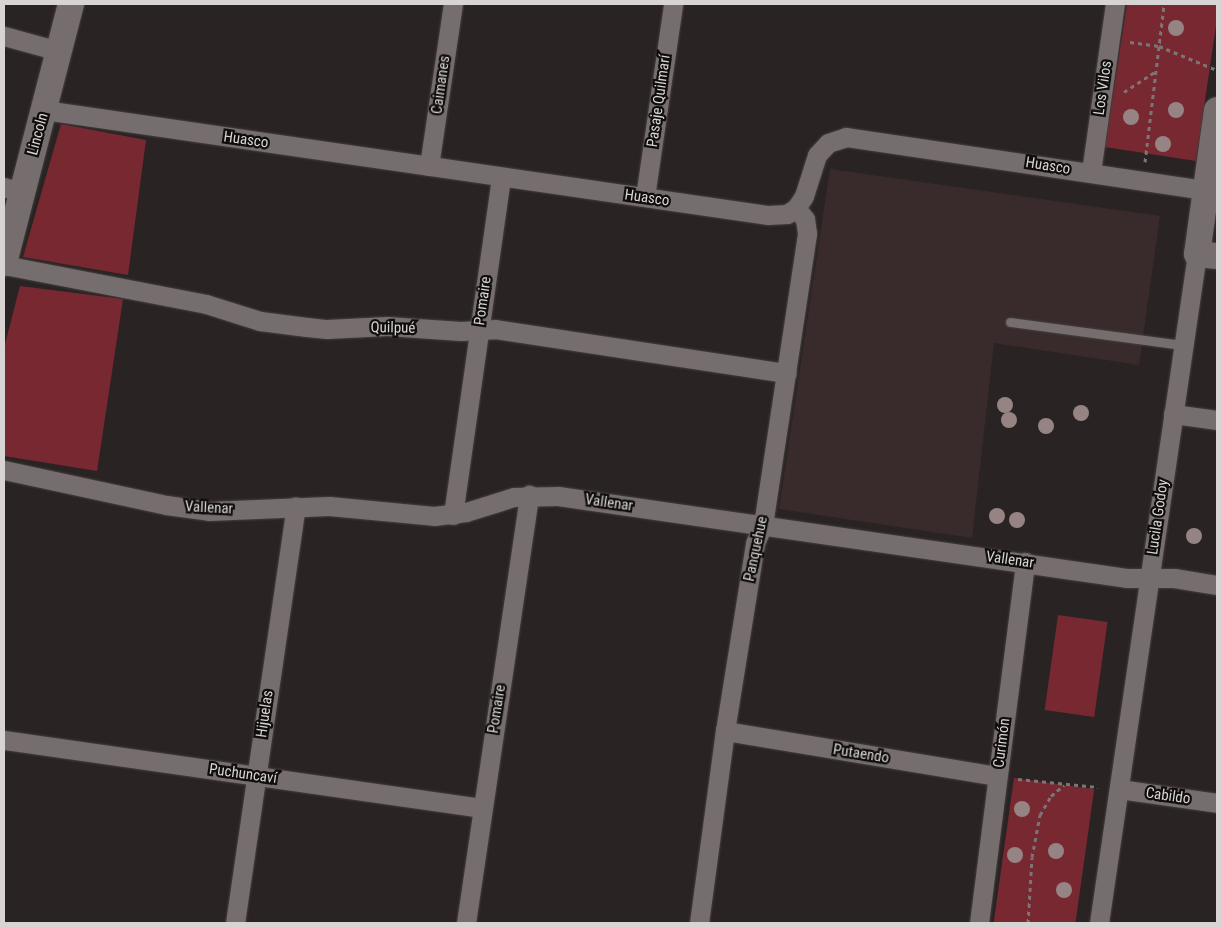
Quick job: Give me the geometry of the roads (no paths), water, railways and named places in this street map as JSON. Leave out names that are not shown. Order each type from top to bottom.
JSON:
[{"type":"street","name":"Lincoln","points":[[4,264],[13,190],[44,110],[71,4]]},
{"type":"street","name":"Caimanes","points":[[429,166],[453,4]]},
{"type":"street","name":"Pasaje Quilmarí","points":[[645,197],[673,4]]},
{"type":"street","name":"Los Vilos","points":[[1091,172],[1115,4]]},
{"type":"street","points":[[4,36],[59,51]]},
{"type":"street","name":"Huasco","points":[[44,110],[768,215],[787,214],[796,208],[807,188],[817,154],[828,142],[846,136],[1206,190]]},
{"type":"street","name":"Lucila Godoy","points":[[1099,923],[1183,345],[1207,255],[1206,190],[1217,110]]},
{"type":"street","name":"Pomaire","points":[[453,515],[501,177]]},
{"type":"street","name":"Panquehue","points":[[699,923],[725,731],[755,544],[763,525],[807,233],[805,219],[796,208]]},
{"type":"street","name":"Quilpué","points":[[4,264],[206,304],[260,321],[327,329],[387,326],[495,329],[787,373]]},
{"type":"street","points":[[1174,414],[1217,420]]},
{"type":"street","name":"Vallenar","points":[[4,470],[188,508],[231,510],[329,506],[434,516],[453,515],[505,499],[529,496],[558,496],[1126,578],[1174,578],[1217,585]]},
{"type":"street","name":"Pomaire","points":[[466,923],[529,496]]},
{"type":"street","name":"Hijuelas","points":[[235,923],[296,506]]},
{"type":"street","name":"Curimón","points":[[978,923],[1025,562]]},
{"type":"street","name":"Putaendo","points":[[725,731],[997,776]]},
{"type":"street","name":"Puchuncaví","points":[[4,740],[482,808]]},
{"type":"street","name":"Cabildo","points":[[1119,789],[1217,803]]},
{"type":"lane","points":[[1010,322],[1183,345]]}]
